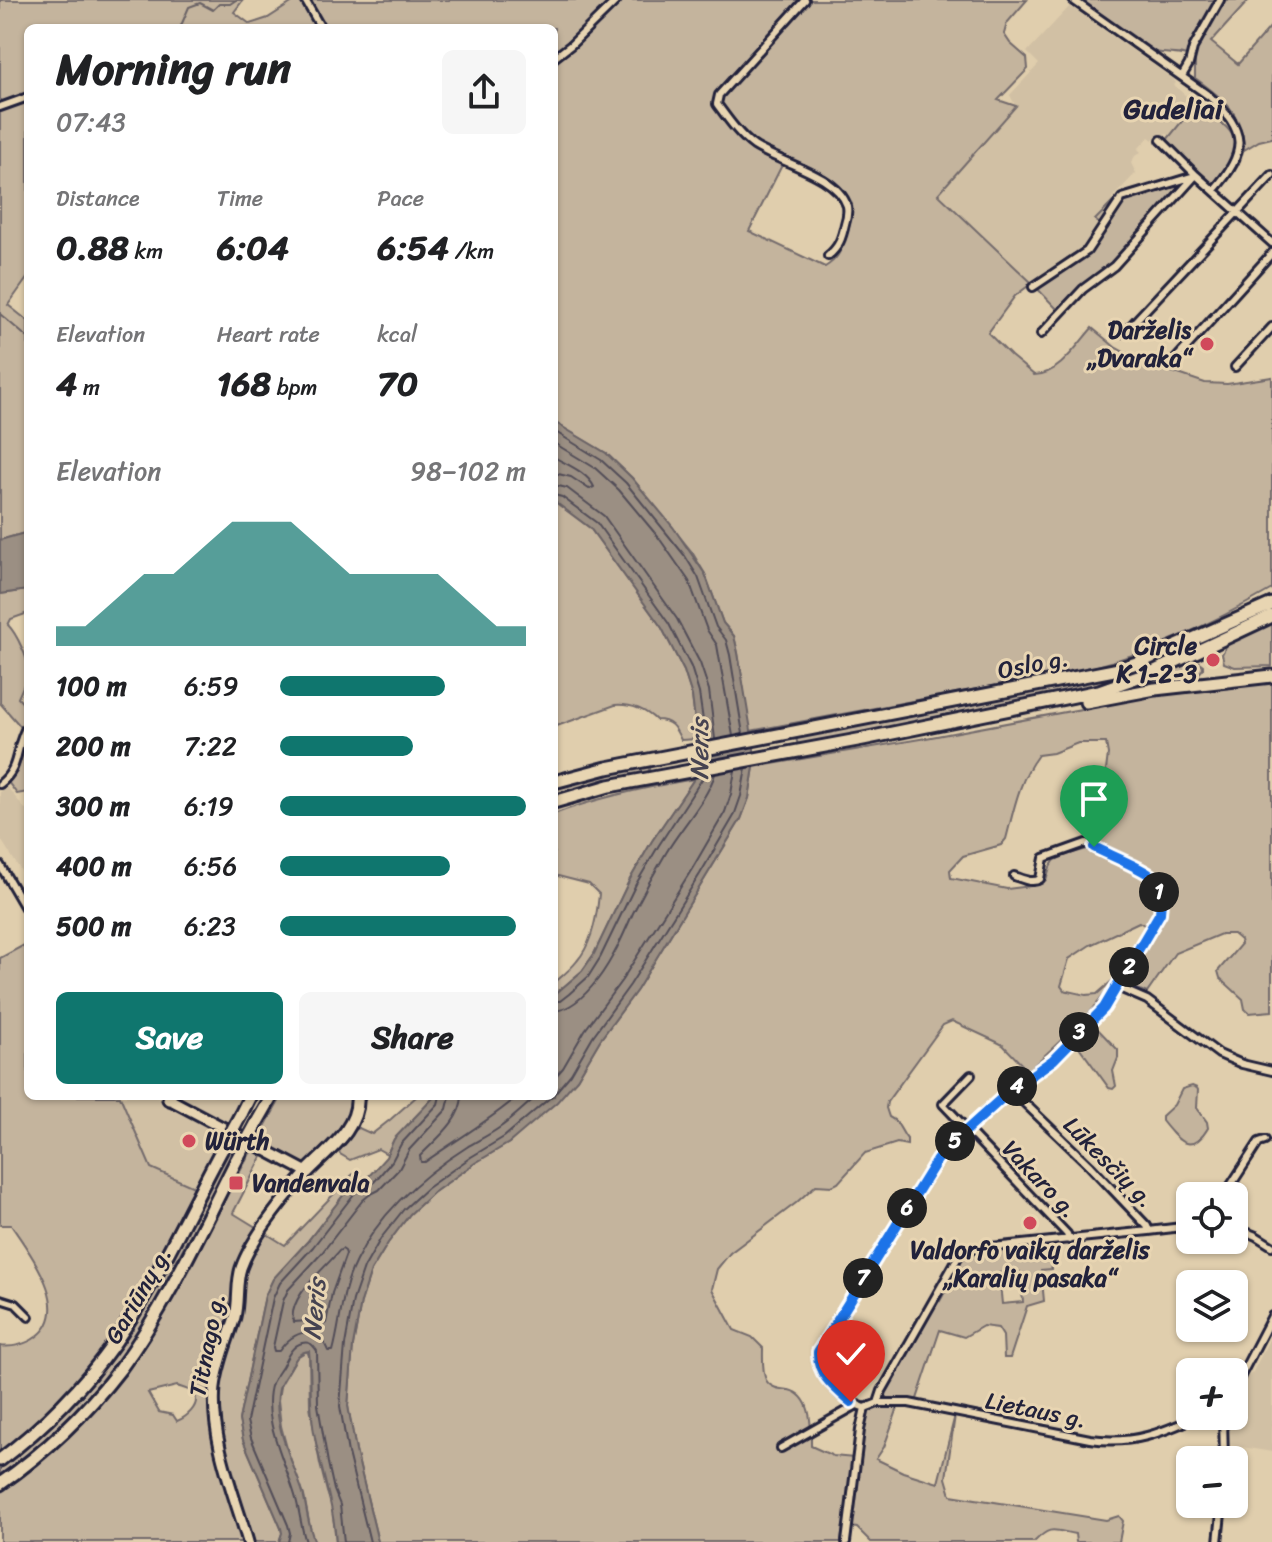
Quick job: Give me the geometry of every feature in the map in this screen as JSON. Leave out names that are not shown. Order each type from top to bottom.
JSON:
[{"type":"highway","points":[[1217,627],[1272,594]]},
{"type":"highway","name":"Oslo g.","points":[[558,781],[649,760],[1114,670],[1143,661],[1272,604]]},
{"type":"highway","name":"Oslo g.","points":[[558,801],[609,786],[1099,691],[1155,671],[1272,616]]},
{"type":"highway","points":[[863,739],[943,728],[1155,689],[1272,675]]},
{"type":"highway","name":"Gariūnų g.","points":[[0,1460],[66,1402],[116,1340],[153,1278],[248,1100]]},
{"type":"highway","name":"Gariūnų g.","points":[[0,1484],[50,1445],[119,1370],[168,1292],[270,1100]]},
{"type":"highway","points":[[307,1172],[351,1125],[357,1100]]},
{"type":"street","points":[[305,0],[319,24]]},
{"type":"street","points":[[558,55],[617,0]]},
{"type":"street","points":[[805,0],[719,95],[717,104],[734,127],[757,148],[814,174],[841,195],[848,211],[843,235],[840,244],[828,256]]},
{"type":"street","points":[[1073,0],[1220,106],[1235,127],[1239,146],[1229,173],[1214,190]]},
{"type":"street","points":[[1182,76],[1220,0]]},
{"type":"street","points":[[0,107],[24,98]]},
{"type":"street","points":[[1161,140],[1195,177],[1214,190],[1272,243]]},
{"type":"street","points":[[1124,333],[1272,175]]},
{"type":"street","points":[[1033,287],[1087,251],[1122,198],[1195,177]]},
{"type":"street","points":[[1041,334],[1083,289],[1114,266],[1195,177]]},
{"type":"street","points":[[1173,362],[1272,253]]},
{"type":"street","points":[[1235,367],[1272,327]]},
{"type":"street","points":[[0,784],[13,770],[24,732]]},
{"type":"street","points":[[846,1542],[865,1408],[851,1402],[823,1375],[818,1360],[820,1349],[937,1160],[1011,1090],[1053,1060],[1104,1008],[1160,913],[1159,885],[1153,877],[1086,843],[1044,858],[1037,881],[1014,876]]},
{"type":"street","points":[[0,865],[24,906]]},
{"type":"street","points":[[1117,987],[1147,1000],[1219,1054],[1242,1064],[1272,1071]]},
{"type":"street","name":"Vakaro g.","points":[[971,1075],[943,1104],[1067,1234],[1069,1240]]},
{"type":"street","name":"Lūkesčių g.","points":[[1011,1090],[1090,1166],[1149,1231],[1176,1228]]},
{"type":"street","points":[[173,1100],[307,1172]]},
{"type":"street","points":[[1233,1182],[1259,1142],[1265,1140]]},
{"type":"street","name":"Titnago g.","points":[[248,1542],[220,1447],[215,1408],[216,1385],[221,1357],[237,1308],[241,1268],[280,1203],[307,1172]]},
{"type":"street","points":[[878,1403],[962,1250],[1149,1231]]},
{"type":"street","points":[[1248,1233],[1272,1246]]},
{"type":"street","points":[[0,1299],[16,1304],[29,1317]]},
{"type":"street","points":[[1248,1362],[1272,1316]]},
{"type":"street","name":"Lietaus g.","points":[[865,1408],[878,1403],[899,1402],[1104,1441],[1141,1439],[1176,1426]]},
{"type":"street","points":[[781,1448],[857,1405]]},
{"type":"street","points":[[1218,1542],[1221,1518]]},
{"type":"shaded area","points":[[0,0],[243,0],[234,12],[250,24],[24,24],[24,283],[8,305],[24,318],[24,533],[0,540]]},
{"type":"shaded area","points":[[296,0],[1027,0],[1007,23],[1004,34],[1027,58],[1028,69],[998,100],[1016,106],[938,194],[1032,283],[1015,296],[988,333],[1034,375],[1043,374],[1059,365],[1092,328],[1115,347],[1140,361],[1205,383],[1227,384],[1272,377],[1272,589],[1184,634],[1090,668],[750,731],[734,636],[723,623],[705,574],[692,552],[632,478],[606,453],[558,424],[558,24],[250,24],[268,18]],"holes":[[[786,157],[812,169],[844,192],[850,204],[850,223],[842,247],[836,258],[825,267],[749,231]]]},
{"type":"shaded area","points":[[1078,0],[1249,0],[1211,42],[1238,64],[1272,25],[1272,138],[1244,150],[1240,126],[1230,108],[1195,78],[1195,59],[1181,54],[1155,52]]},
{"type":"shaded area","points":[[1070,6],[1173,79],[1187,101],[1183,120],[1170,135],[1166,134],[1159,142],[1149,137],[1138,149],[1141,152],[1131,163],[1136,173],[1096,220],[1101,225],[1082,251],[1032,283],[938,193],[1016,107],[1010,95],[1039,64],[1027,52]]},
{"type":"shaded area","points":[[1186,107],[1203,111],[1216,119],[1235,141],[1231,163],[1216,184],[1166,141],[1183,120]]},
{"type":"shaded area","points":[[1185,180],[1110,265],[1057,309],[1032,283],[1082,251],[1101,225],[1095,220],[1114,201]]},
{"type":"shaded area","points":[[558,504],[590,528],[662,628],[684,671],[692,696],[697,739],[681,740],[669,723],[656,720],[637,708],[615,705],[558,726]]},
{"type":"shaded area","points":[[24,591],[24,614],[11,619],[8,625],[24,654],[24,684],[18,698],[24,705],[24,724],[21,727],[0,703],[0,594]]},
{"type":"shaded area","points":[[1272,621],[1272,666],[1235,667],[1224,663],[1222,654],[1228,643]]},
{"type":"shaded area","points":[[1163,660],[1159,665],[1105,685],[798,745],[796,738],[1109,678]]},
{"type":"shaded area","points":[[1190,662],[1203,665],[1197,676],[1137,685],[1139,682]]},
{"type":"shaded area","points":[[1272,683],[1272,1011],[1249,1013],[1243,999],[1220,978],[1218,971],[1241,944],[1233,934],[1221,934],[1175,953],[1147,993],[1116,980],[1088,1015],[1089,1020],[1118,1050],[1113,1071],[1116,1086],[1113,1089],[1109,1088],[1069,1033],[1027,1070],[1003,1045],[952,1021],[943,1025],[887,1102],[889,1117],[898,1124],[907,1145],[897,1143],[865,1153],[838,1183],[832,1186],[816,1185],[730,1253],[717,1269],[712,1289],[734,1330],[752,1337],[763,1348],[764,1372],[768,1383],[797,1393],[807,1405],[811,1446],[833,1456],[854,1458],[867,1411],[881,1397],[937,1299],[940,1301],[946,1290],[944,1285],[963,1252],[1054,1244],[1052,1269],[1041,1270],[1044,1301],[1027,1306],[1010,1358],[1004,1358],[1003,1336],[998,1328],[983,1326],[964,1337],[940,1330],[916,1402],[901,1399],[884,1447],[876,1459],[938,1483],[955,1415],[946,1478],[951,1495],[1106,1520],[1119,1516],[1123,1521],[1119,1542],[1076,1542],[1075,1534],[1053,1530],[1034,1542],[871,1542],[857,1528],[843,1526],[841,1542],[378,1542],[348,1406],[353,1346],[361,1302],[371,1271],[388,1243],[410,1214],[433,1193],[509,1143],[577,1079],[600,1040],[637,990],[741,819],[749,798],[754,767],[1167,693]],"holes":[[[1078,743],[1106,743],[1108,754],[1098,836],[1091,848],[1055,860],[1046,880],[1039,885],[1007,889],[951,878],[950,870],[963,856],[1001,845],[1006,839],[1022,785],[1038,755]],[[1139,922],[1149,928],[1123,965],[1121,973],[1097,994],[1064,990],[1061,986],[1069,959],[1090,945]],[[1020,1272],[1023,1302],[1002,1304],[999,1273]]]},
{"type":"shaded area","points":[[24,748],[24,793],[17,794],[8,782],[17,772]]},
{"type":"shaded area","points":[[648,766],[650,772],[558,794],[558,785]]},
{"type":"shaded area","points":[[694,779],[629,881],[594,954],[582,971],[558,992],[558,979],[575,964],[590,938],[599,894],[589,884],[558,876],[558,813],[623,793]]},
{"type":"shaded area","points":[[7,787],[24,808],[24,876],[0,838],[0,792]]},
{"type":"shaded area","points":[[24,945],[24,1100],[122,1100],[151,1168],[194,1187],[153,1267],[108,1344],[70,1391],[0,1453],[0,1346],[14,1346],[36,1337],[47,1326],[51,1312],[50,1297],[37,1265],[11,1225],[0,1225],[0,958]]},
{"type":"shaded area","points":[[1192,1086],[1198,1090],[1197,1108],[1208,1128],[1202,1137],[1190,1144],[1173,1134],[1162,1121],[1162,1116],[1174,1105],[1182,1089]]},
{"type":"shaded area","points":[[122,1100],[164,1100],[223,1131],[194,1187],[151,1168]]},
{"type":"shaded area","points":[[181,1100],[239,1100],[226,1125]]},
{"type":"shaded area","points":[[280,1100],[364,1100],[351,1121],[308,1166],[268,1145],[233,1213],[285,1245],[352,1175],[357,1172],[362,1177],[349,1188],[273,1279],[265,1296],[239,1420],[243,1440],[281,1528],[279,1542],[0,1542],[0,1491],[74,1430],[106,1396],[145,1343]],"holes":[[[177,1386],[192,1392],[195,1404],[177,1421],[173,1415],[159,1412],[148,1393]]]},
{"type":"shaded area","points":[[412,1100],[431,1100],[394,1139],[387,1154],[378,1149],[350,1160],[340,1154],[338,1148],[352,1132],[359,1128],[372,1134]]},
{"type":"shaded area","points":[[235,1139],[239,1142],[144,1322],[112,1369],[62,1426],[0,1476],[0,1467],[73,1403],[116,1351],[136,1321]]},
{"type":"shaded area","points":[[1272,1334],[1272,1452],[1230,1445],[1229,1430],[1248,1430],[1248,1376]]},
{"type":"shaded area","points":[[307,1351],[310,1406],[320,1464],[332,1506],[336,1542],[315,1542],[312,1537],[304,1496],[281,1426],[280,1386],[297,1357]]},
{"type":"water","name":"Neris","points":[[558,424],[606,453],[632,478],[673,527],[705,574],[723,623],[734,636],[738,653],[754,748],[749,798],[741,819],[637,990],[600,1040],[577,1079],[557,1102],[509,1143],[433,1193],[410,1214],[371,1271],[361,1302],[353,1346],[348,1406],[378,1542],[336,1542],[333,1514],[312,1422],[309,1351],[300,1354],[295,1361],[280,1386],[277,1402],[280,1428],[303,1493],[315,1542],[279,1542],[281,1528],[243,1440],[239,1420],[265,1296],[273,1279],[349,1188],[362,1177],[368,1177],[386,1157],[394,1139],[431,1100],[558,1100],[558,992],[582,971],[594,954],[629,881],[694,779],[700,761],[692,696],[684,671],[662,628],[590,528],[558,504]]},
{"type":"water","points":[[24,533],[24,591],[0,594],[0,540]]},
{"type":"waterway","points":[[182,24],[189,7],[200,3],[213,10],[219,4],[230,4],[236,0]]},
{"type":"waterway","points":[[0,314],[24,335]]},
{"type":"place","name":"Darželis „Dvaraka“","points":[[1207,344]]},
{"type":"place","name":"Circle K 1-2-3","points":[[1213,660]]},
{"type":"place","name":"Würth","points":[[189,1141]]},
{"type":"place","name":"Vandenvala","points":[[236,1183]]},
{"type":"place","name":"Valdorfo vaikų darželis „Karalių pasaka“","points":[[1030,1223]]},
{"type":"district","name":"Gudeliai","points":[[1173,108]]},
{"type":"route","points":[[851,1402],[823,1375],[818,1352],[937,1160],[1011,1090],[1053,1060],[1104,1008],[1160,913],[1159,885],[1156,881],[1094,847]]}]
